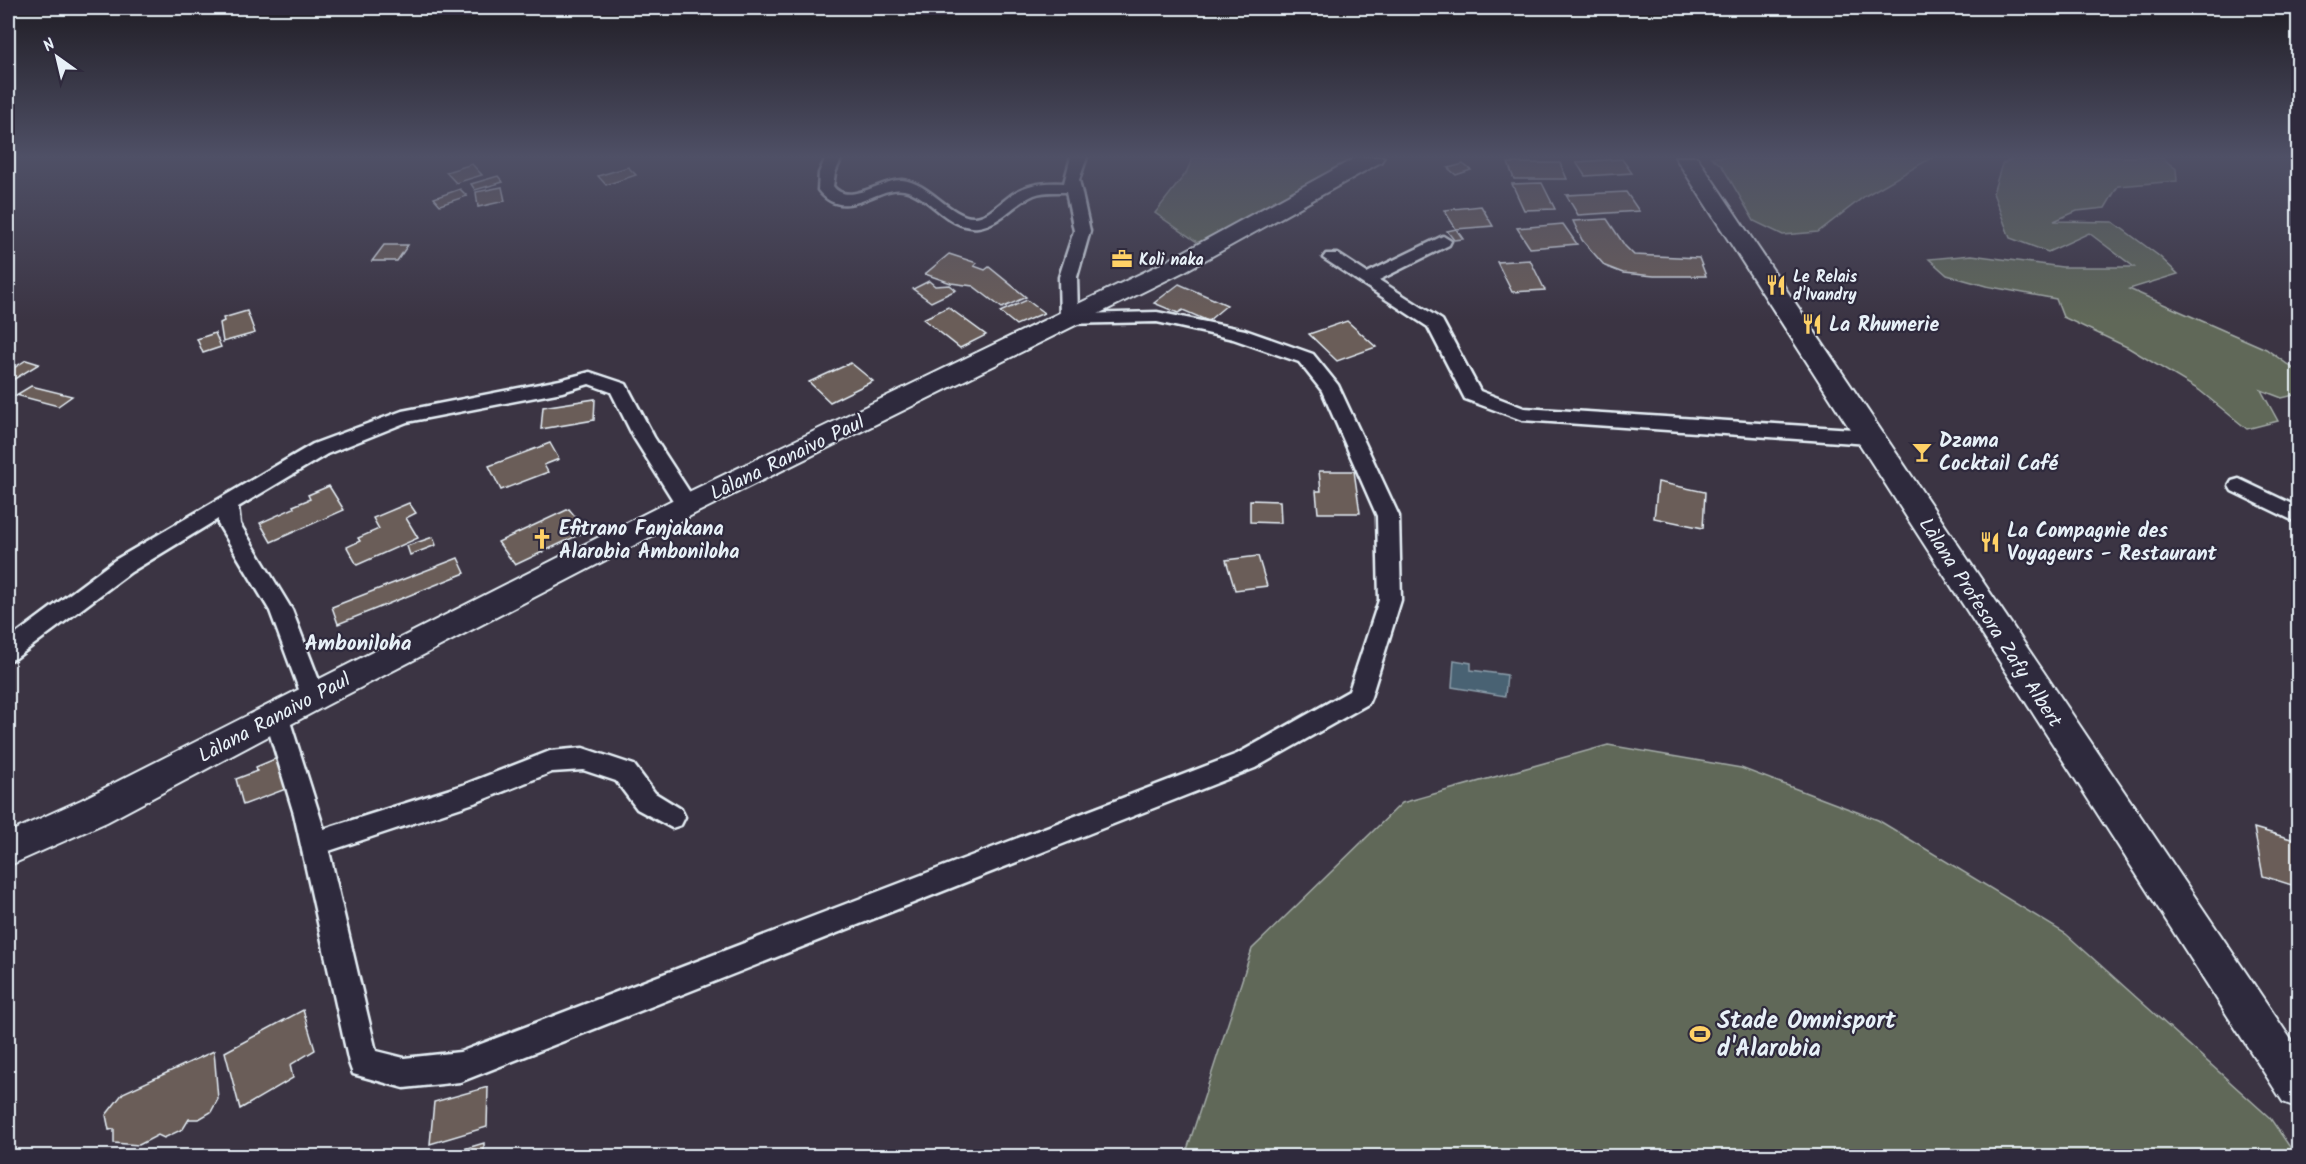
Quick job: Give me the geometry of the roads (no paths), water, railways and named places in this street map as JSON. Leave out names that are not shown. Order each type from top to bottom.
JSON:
[{"type":"street","points":[[949,211],[973,222],[991,219],[1001,211]]},
{"type":"street","points":[[276,715],[307,814],[364,1063],[404,1073],[460,1067],[1246,762],[1359,697],[1390,600],[1388,516],[1331,390],[1306,358],[1239,334],[1157,317],[1070,320],[1068,277],[1082,231],[1078,211]]},
{"type":"street","name":"Làlana Ranaivo Paul","points":[[8,849],[94,811],[276,715],[687,505],[1070,320],[1276,211]]},
{"type":"street","name":"Làlana Profesora Zafy Albert","points":[[1722,211],[2298,1087]]},
{"type":"street","points":[[1367,280],[1443,241]]},
{"type":"street","points":[[1332,258],[1436,324],[1472,395],[1522,414],[1869,437]]},
{"type":"street","points":[[8,652],[123,566],[187,528],[228,514],[320,449],[402,417],[562,386],[590,378],[619,388],[644,438],[687,505]]},
{"type":"street","points":[[2239,486],[2298,516]]},
{"type":"street","points":[[228,514],[281,610],[313,696]]},
{"type":"street","points":[[313,844],[468,794],[550,762],[583,759],[624,773],[646,801],[672,817]]},
{"type":"water","points":[[1454,660],[1471,663],[1471,670],[1507,675],[1505,696],[1452,687]]},
{"type":"place","name":"Koli naka","points":[[1122,259]]},
{"type":"place","name":"Le Relais d'Ivandry","points":[[1776,285]]},
{"type":"place","name":"La Rhumerie","points":[[1812,324]]},
{"type":"place","name":"Dzama Cocktail Café","points":[[1922,452]]},
{"type":"place","name":"Efitrano Fanjakana Alarobia Amboniloha","points":[[542,539]]},
{"type":"place","name":"La Compagnie des Voyageurs - Restaurant","points":[[1990,542]]},
{"type":"place","name":"Stade Omnisport d'Alarobia","points":[[1700,1034]]},
{"type":"district","name":"Amboniloha","points":[[358,643]]}]
